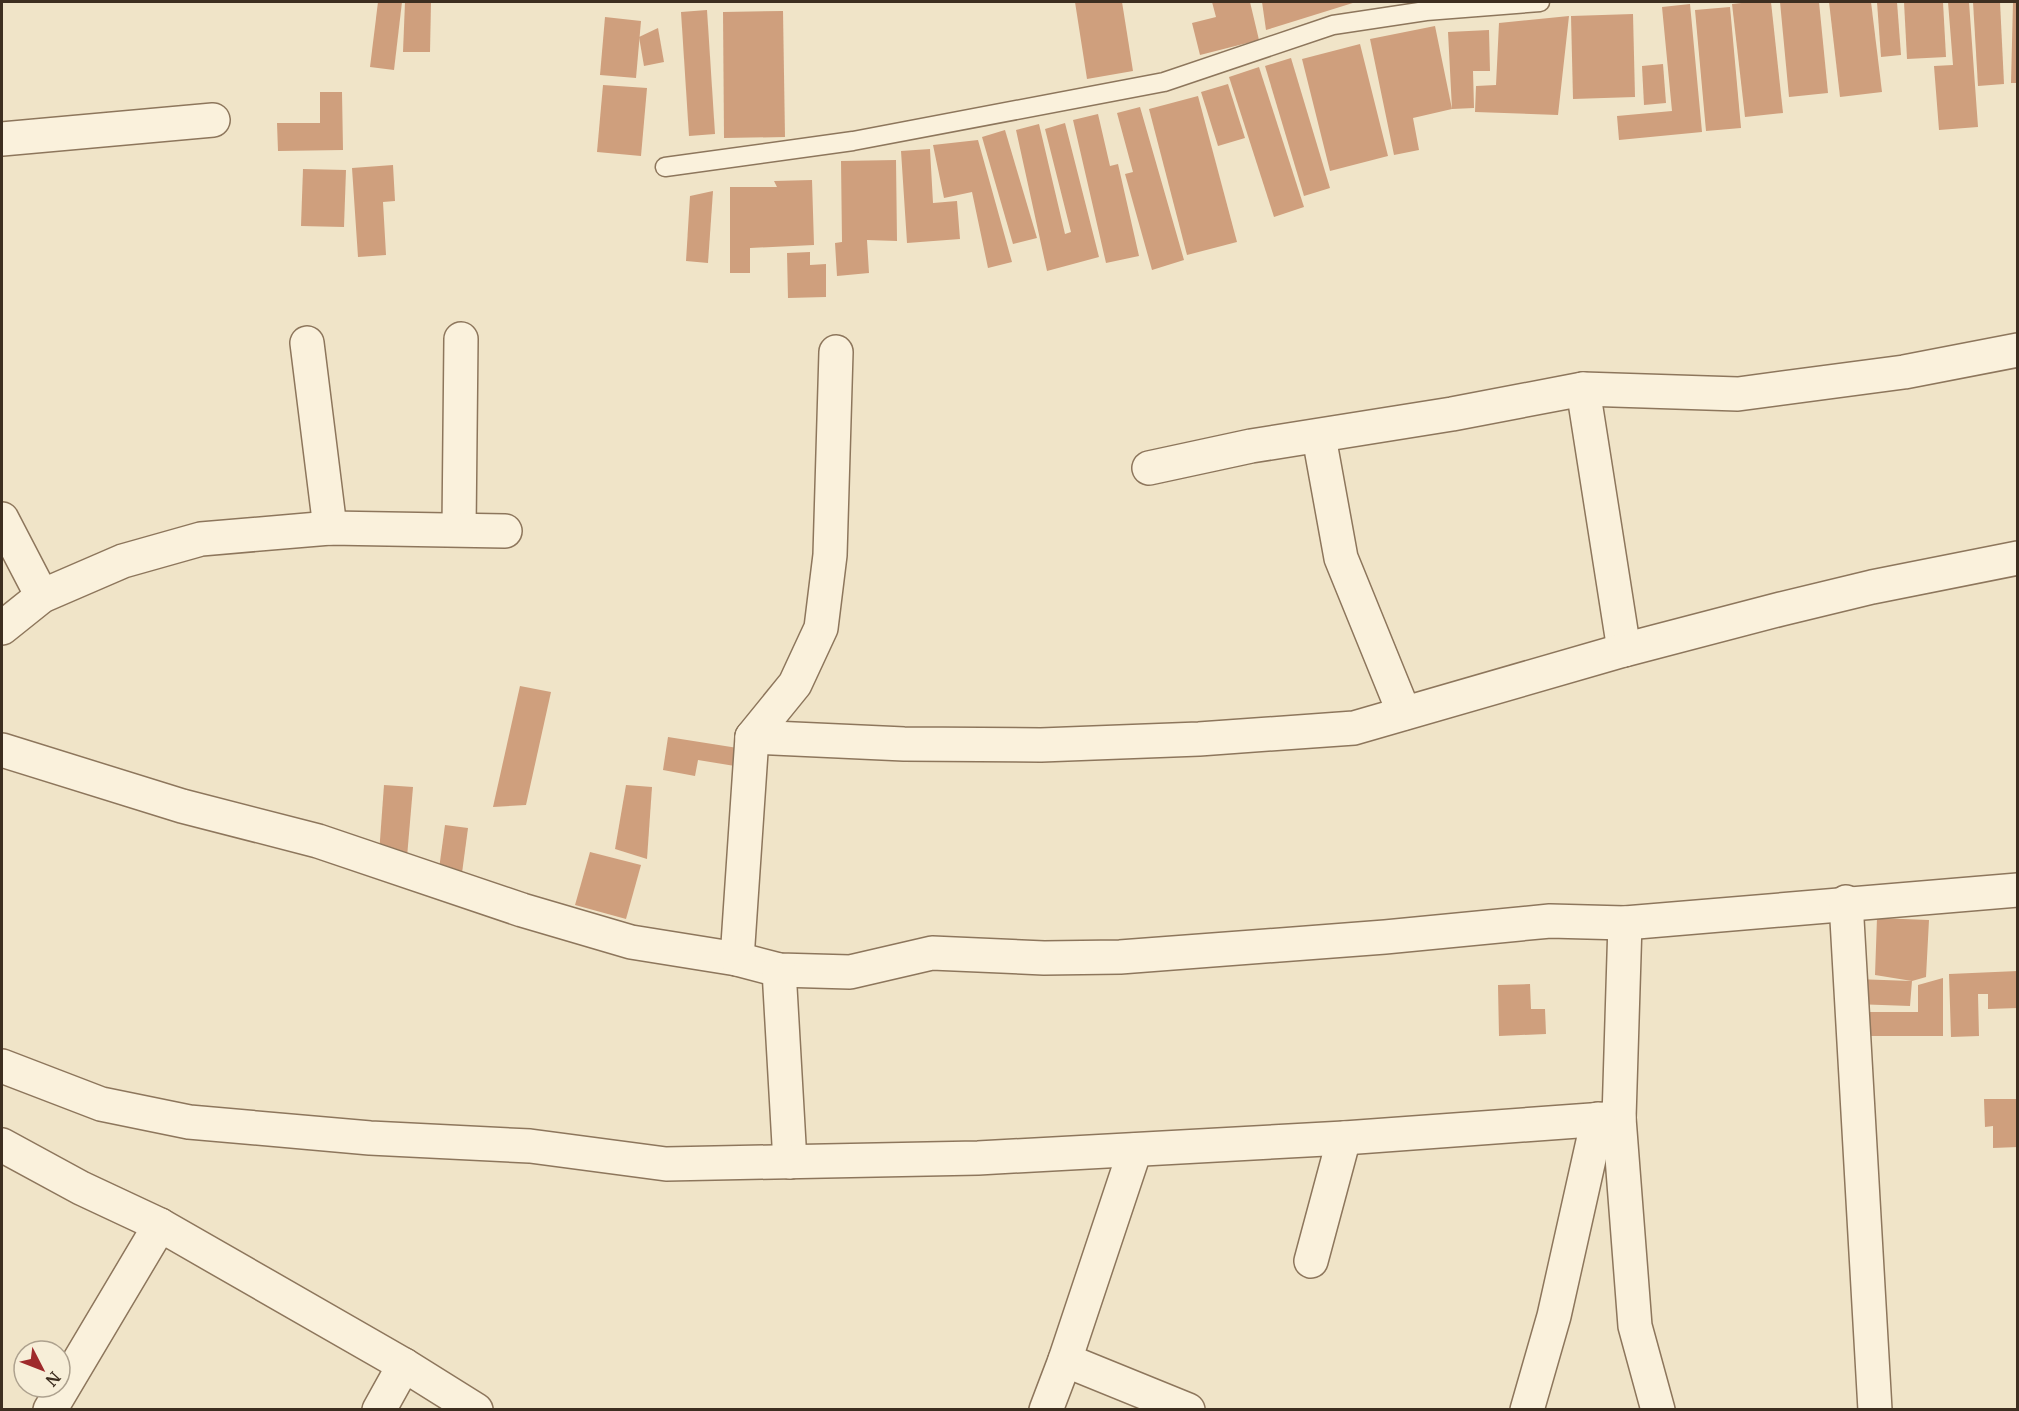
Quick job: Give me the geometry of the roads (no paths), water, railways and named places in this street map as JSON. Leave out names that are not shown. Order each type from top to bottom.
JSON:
[{"type":"street","points":[[2,139],[213,120]]},
{"type":"street","points":[[459,529],[461,339]]},
{"type":"street","points":[[307,343],[330,528]]},
{"type":"street","points":[[1149,468],[1251,446],[1319,437],[1583,388],[1738,394],[1904,372],[2018,350]]},
{"type":"street","points":[[736,959],[753,737],[795,684],[821,628],[830,555],[836,352]]},
{"type":"street","points":[[1583,388],[1624,650]]},
{"type":"street","points":[[1319,437],[1341,558],[1404,713]]},
{"type":"street","points":[[2,519],[42,596]]},
{"type":"street","points":[[2,628],[42,596],[123,561],[201,539],[330,528],[505,531]]},
{"type":"street","points":[[753,737],[904,744],[1041,746],[1199,739],[1354,728],[1624,650],[1872,587],[2018,558]]},
{"type":"street","points":[[2,750],[182,806],[318,841],[522,910],[631,942],[736,959],[779,970],[850,972],[932,952],[1044,958],[1120,957],[1385,937],[1550,921],[1625,923],[1846,902],[2018,890]]},
{"type":"street","points":[[1846,902],[1875,1410]]},
{"type":"street","points":[[1527,1410],[1608,1118],[1625,923]]},
{"type":"street","points":[[779,970],[790,1162]]},
{"type":"street","points":[[2,1066],[101,1104],[189,1122],[370,1138],[530,1146],[666,1164],[978,1158],[1344,1138],[1608,1118]]},
{"type":"street","points":[[1608,1118],[1635,1326],[1658,1410]]},
{"type":"street","points":[[1311,1261],[1344,1138]]},
{"type":"street","points":[[2,1145],[81,1188],[160,1225],[404,1365],[476,1410]]},
{"type":"street","points":[[1046,1410],[1135,1150]]},
{"type":"street","points":[[50,1410],[160,1225]]},
{"type":"street","points":[[1065,1360],[1188,1410]]},
{"type":"street","points":[[379,1410],[404,1365]]},
{"type":"lane","points":[[665,167],[853,141],[1164,82],[1333,25],[1426,11],[1540,2]]}]
